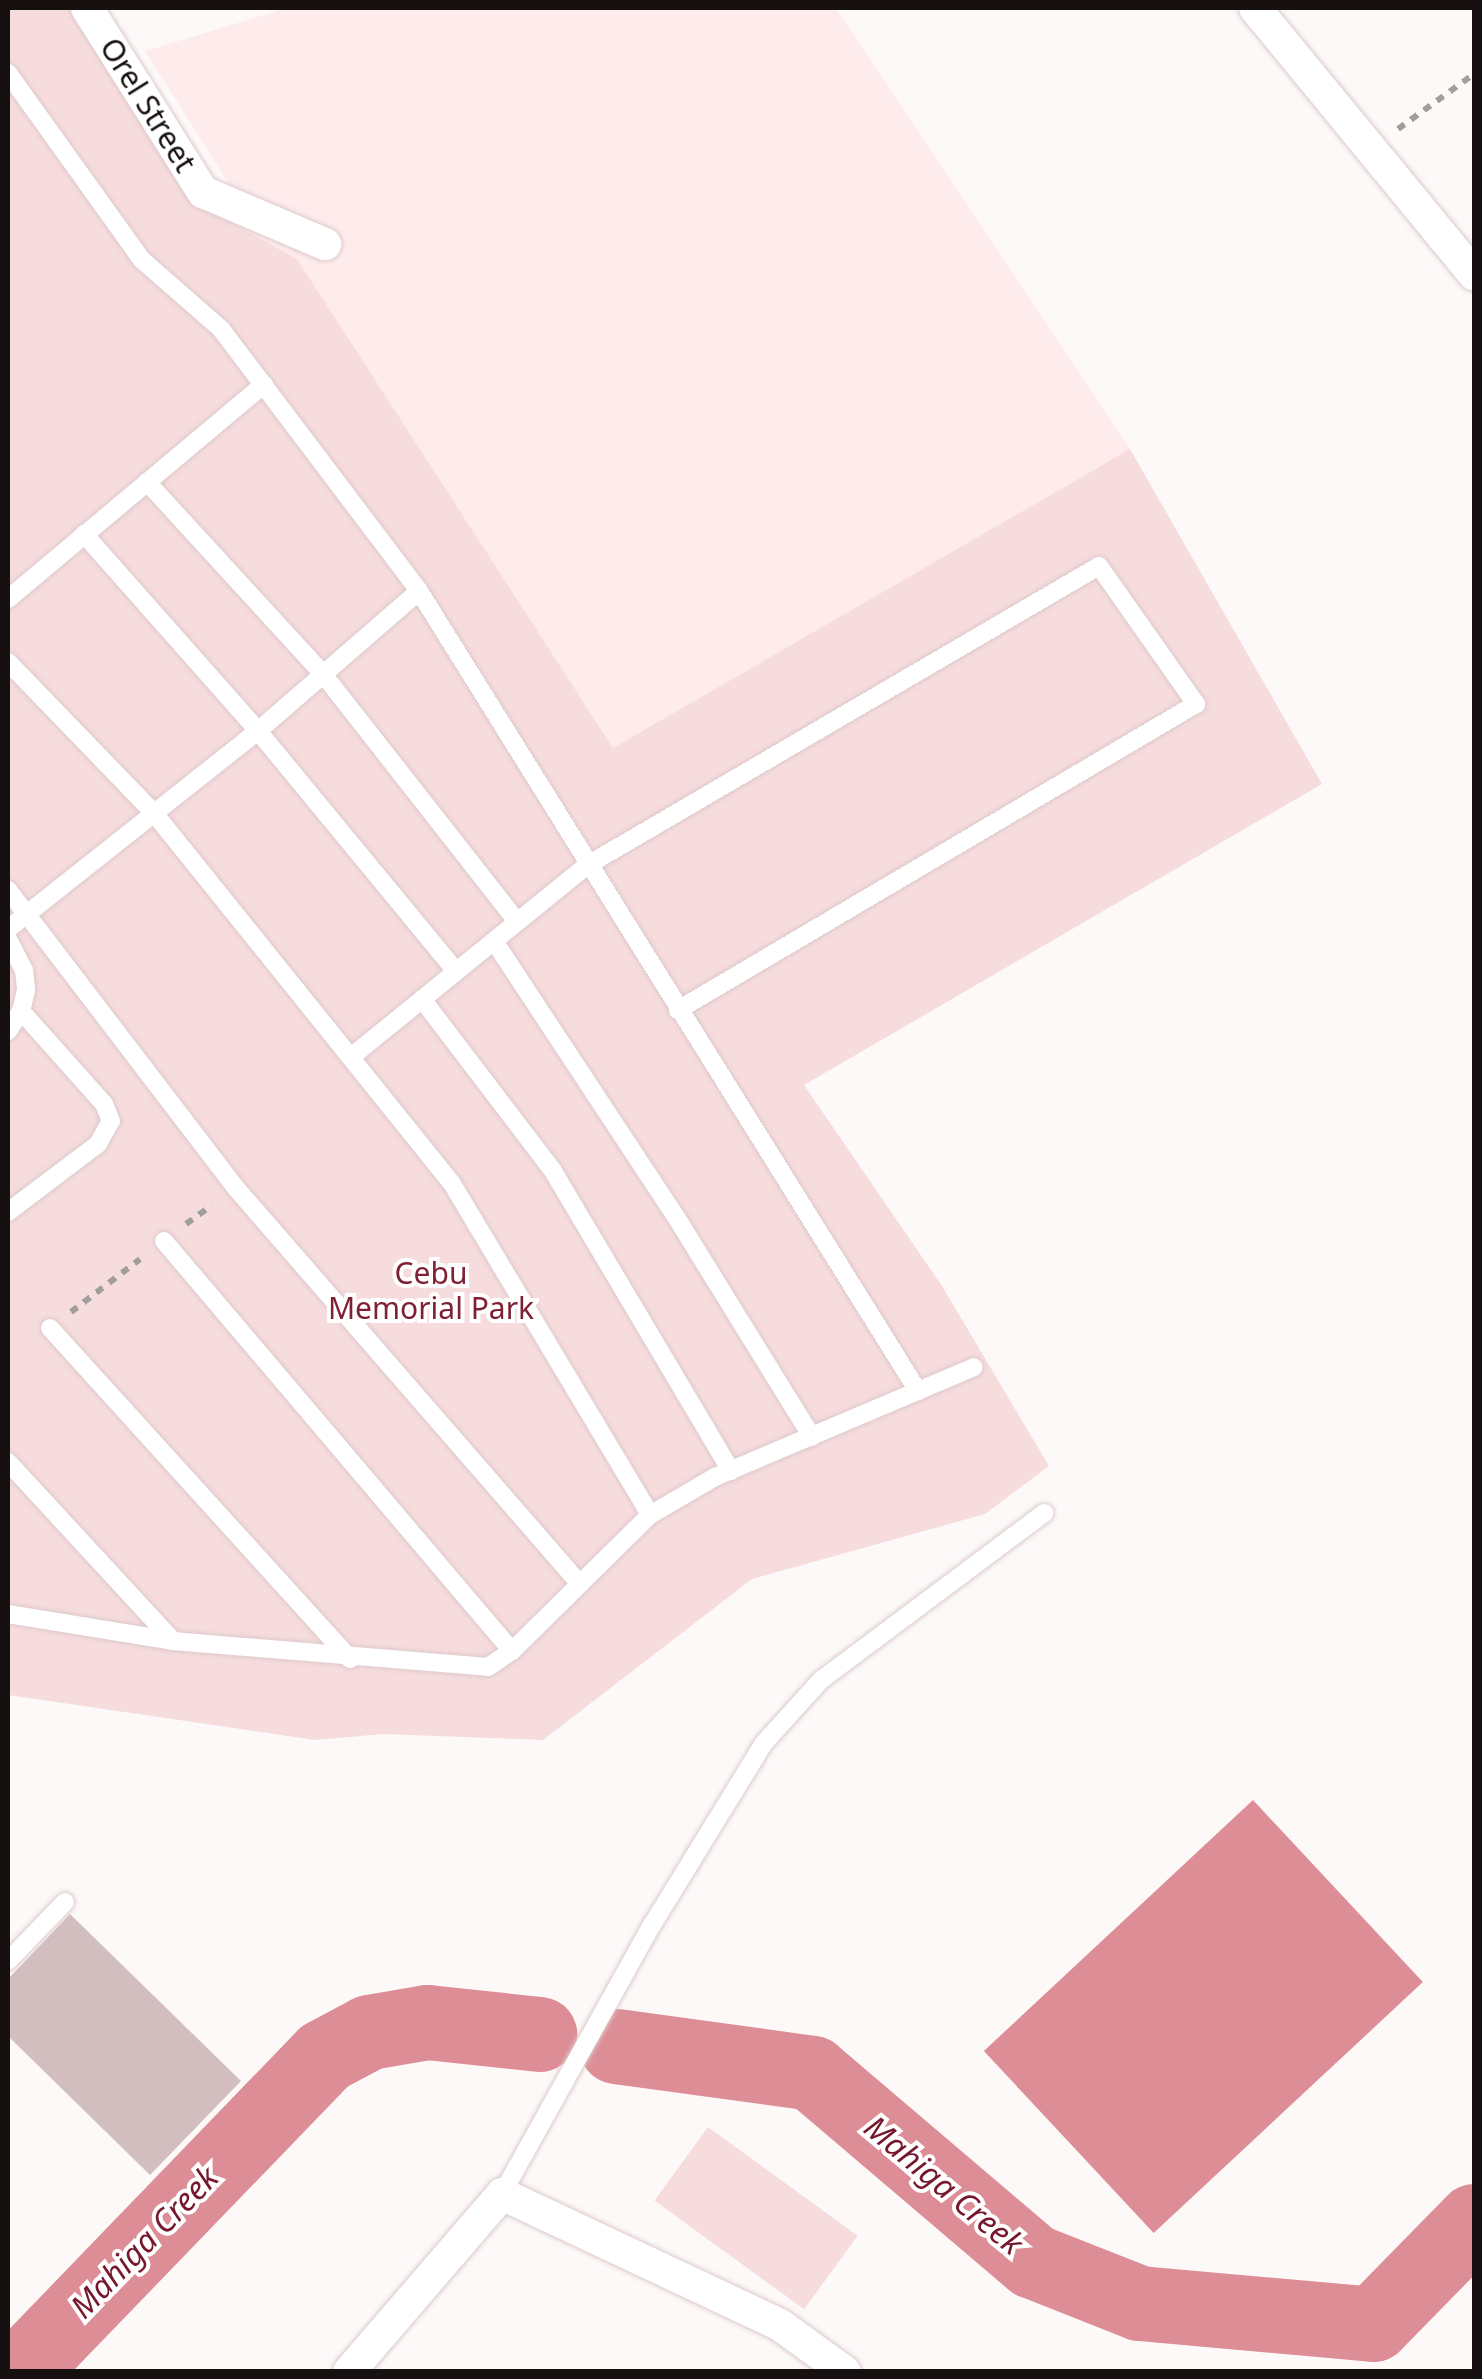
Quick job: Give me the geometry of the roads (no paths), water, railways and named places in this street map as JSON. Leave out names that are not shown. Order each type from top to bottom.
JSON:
[{"type":"street","name":"Orel Street","points":[[87,8],[203,192],[325,244]]},
{"type":"street","points":[[1272,13],[1370,148],[1469,258]]},
{"type":"street","points":[[349,2372],[502,2194],[780,2325],[845,2372]]},
{"type":"lane","points":[[9,78],[142,260],[221,329],[418,591],[586,866],[918,1391]]},
{"type":"lane","points":[[8,599],[264,384]]},
{"type":"lane","points":[[147,482],[323,674],[518,921]]},
{"type":"lane","points":[[84,534],[258,731],[456,972]]},
{"type":"lane","points":[[351,1057],[586,866],[1099,566],[1196,704],[678,1010]]},
{"type":"lane","points":[[8,929],[258,731],[418,591]]},
{"type":"lane","points":[[8,662],[154,813],[451,1182],[650,1515]]},
{"type":"lane","points":[[8,890],[236,1187],[580,1584]]},
{"type":"lane","points":[[8,938],[24,970],[20,1010],[8,1031]]},
{"type":"lane","points":[[494,941],[681,1226],[812,1437]]},
{"type":"lane","points":[[422,999],[552,1172],[731,1471]]},
{"type":"lane","points":[[8,1212],[98,1144],[111,1121],[104,1104],[20,1010]]},
{"type":"lane","points":[[164,1241],[512,1651]]},
{"type":"lane","points":[[50,1328],[350,1659]]},
{"type":"lane","points":[[8,1614],[174,1642],[488,1667],[512,1651],[650,1515],[731,1471],[974,1367]]},
{"type":"lane","points":[[8,1462],[174,1642]]},
{"type":"lane","points":[[502,2194],[652,1925],[764,1743],[822,1680],[1044,1513]]},
{"type":"lane","points":[[8,1960],[65,1902]]},
{"type":"waterway","name":"Mahiga Creek","points":[[19,2372],[324,2056],[369,2032],[427,2022],[539,2034]]},
{"type":"waterway","name":"Mahiga Creek","points":[[616,2046],[812,2073],[1033,2261],[1139,2303],[1373,2324],[1474,2221]]},
{"type":"park label","name":"Cebu Memorial Park","points":[[431,1290]]}]
